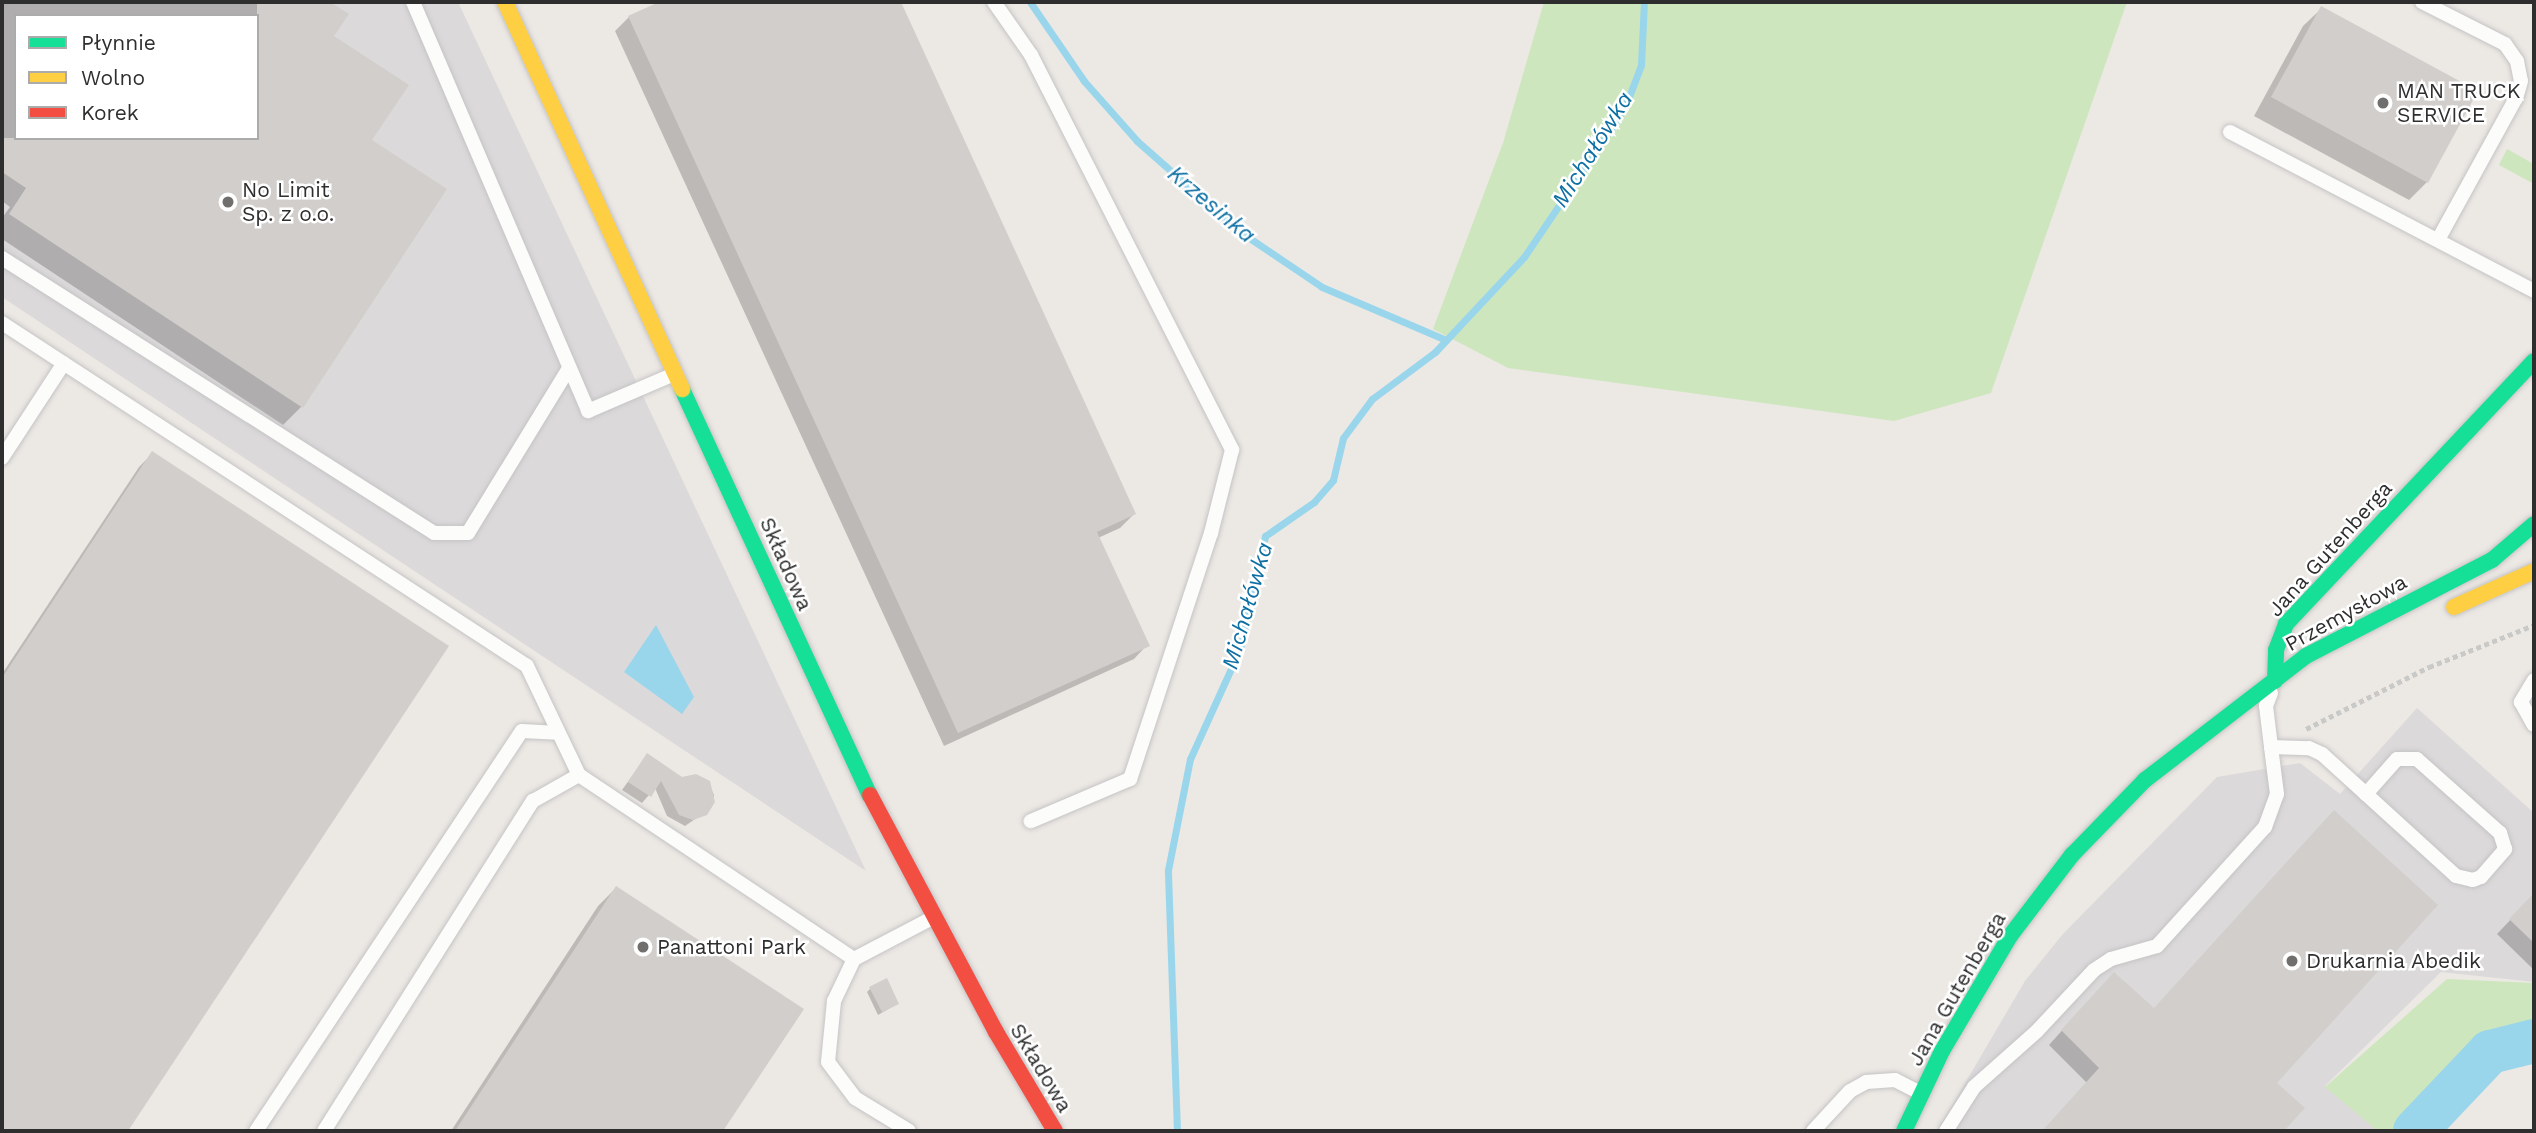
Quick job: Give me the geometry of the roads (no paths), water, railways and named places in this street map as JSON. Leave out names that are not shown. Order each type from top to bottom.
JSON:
[{"type":"street","name":"Składowa","points":[[505,2],[855,767],[934,918],[1055,1131]]},
{"type":"street","name":"Jana Gutenberga","points":[[1903,1131],[1989,968],[2072,855],[2171,756],[2275,681],[2276,650],[2286,624],[2534,361]]},
{"type":"street","name":"Przemysłowa","points":[[2275,681],[2330,642],[2492,560],[2534,524]]},
{"type":"street","points":[[2432,617],[2534,571]]},
{"type":"street","name":"Przemysłowa","points":[[2275,681],[2326,666]]},
{"type":"lane","points":[[413,2],[588,411],[676,373]]},
{"type":"lane","points":[[994,2],[1031,55],[1232,450],[1211,533],[1130,779],[1031,821]]},
{"type":"lane","points":[[2422,2],[2505,44],[2517,61],[2521,80],[2516,98],[2438,240]]},
{"type":"lane","points":[[2230,132],[2534,291]]},
{"type":"lane","points":[[2,258],[434,533],[468,533],[569,368]]},
{"type":"lane","points":[[2,323],[527,666],[579,775],[854,959]]},
{"type":"lane","points":[[2,458],[64,363]]},
{"type":"lane","points":[[2534,680],[2521,702],[2534,724]]},
{"type":"lane","points":[[1945,1131],[1974,1087],[2037,1031],[2094,970],[2111,959],[2157,946],[2265,827],[2277,794],[2266,706],[2275,681]]},
{"type":"lane","points":[[256,1131],[522,731],[558,733]]},
{"type":"lane","points":[[2271,747],[2293,746],[2322,754],[2365,794],[2463,880],[2481,877],[2505,849],[2500,833],[2417,758],[2398,759],[2365,794]]},
{"type":"lane","points":[[324,1131],[533,801],[579,775]]},
{"type":"lane","points":[[909,1131],[855,1098],[828,1062],[834,1001],[854,959],[934,918]]},
{"type":"lane","points":[[1813,1131],[1850,1091],[1866,1082],[1895,1080],[1921,1093]]},
{"type":"water","points":[[656,625],[694,697],[682,714],[624,672]]},
{"type":"waterway","name":"Krzesinka","points":[[1030,2],[1084,81],[1137,141],[1239,231],[1322,287],[1446,340]]},
{"type":"waterway","name":"Michałówka","points":[[1177,1131],[1168,870],[1190,759],[1240,649],[1265,536],[1314,502],[1333,480],[1343,438],[1372,399],[1435,352],[1524,257],[1625,107],[1641,65],[1644,2]]},
{"type":"waterway","points":[[2415,1131],[2490,1052],[2534,1041]]},
{"type":"place","name":"MAN TRUCK SERVICE","points":[[2383,103]]},
{"type":"place","name":"No Limit Sp. z o.o.","points":[[228,202]]},
{"type":"place","name":"Panattoni Park","points":[[643,947]]},
{"type":"place","name":"Drukarnia Abedik","points":[[2292,961]]}]
